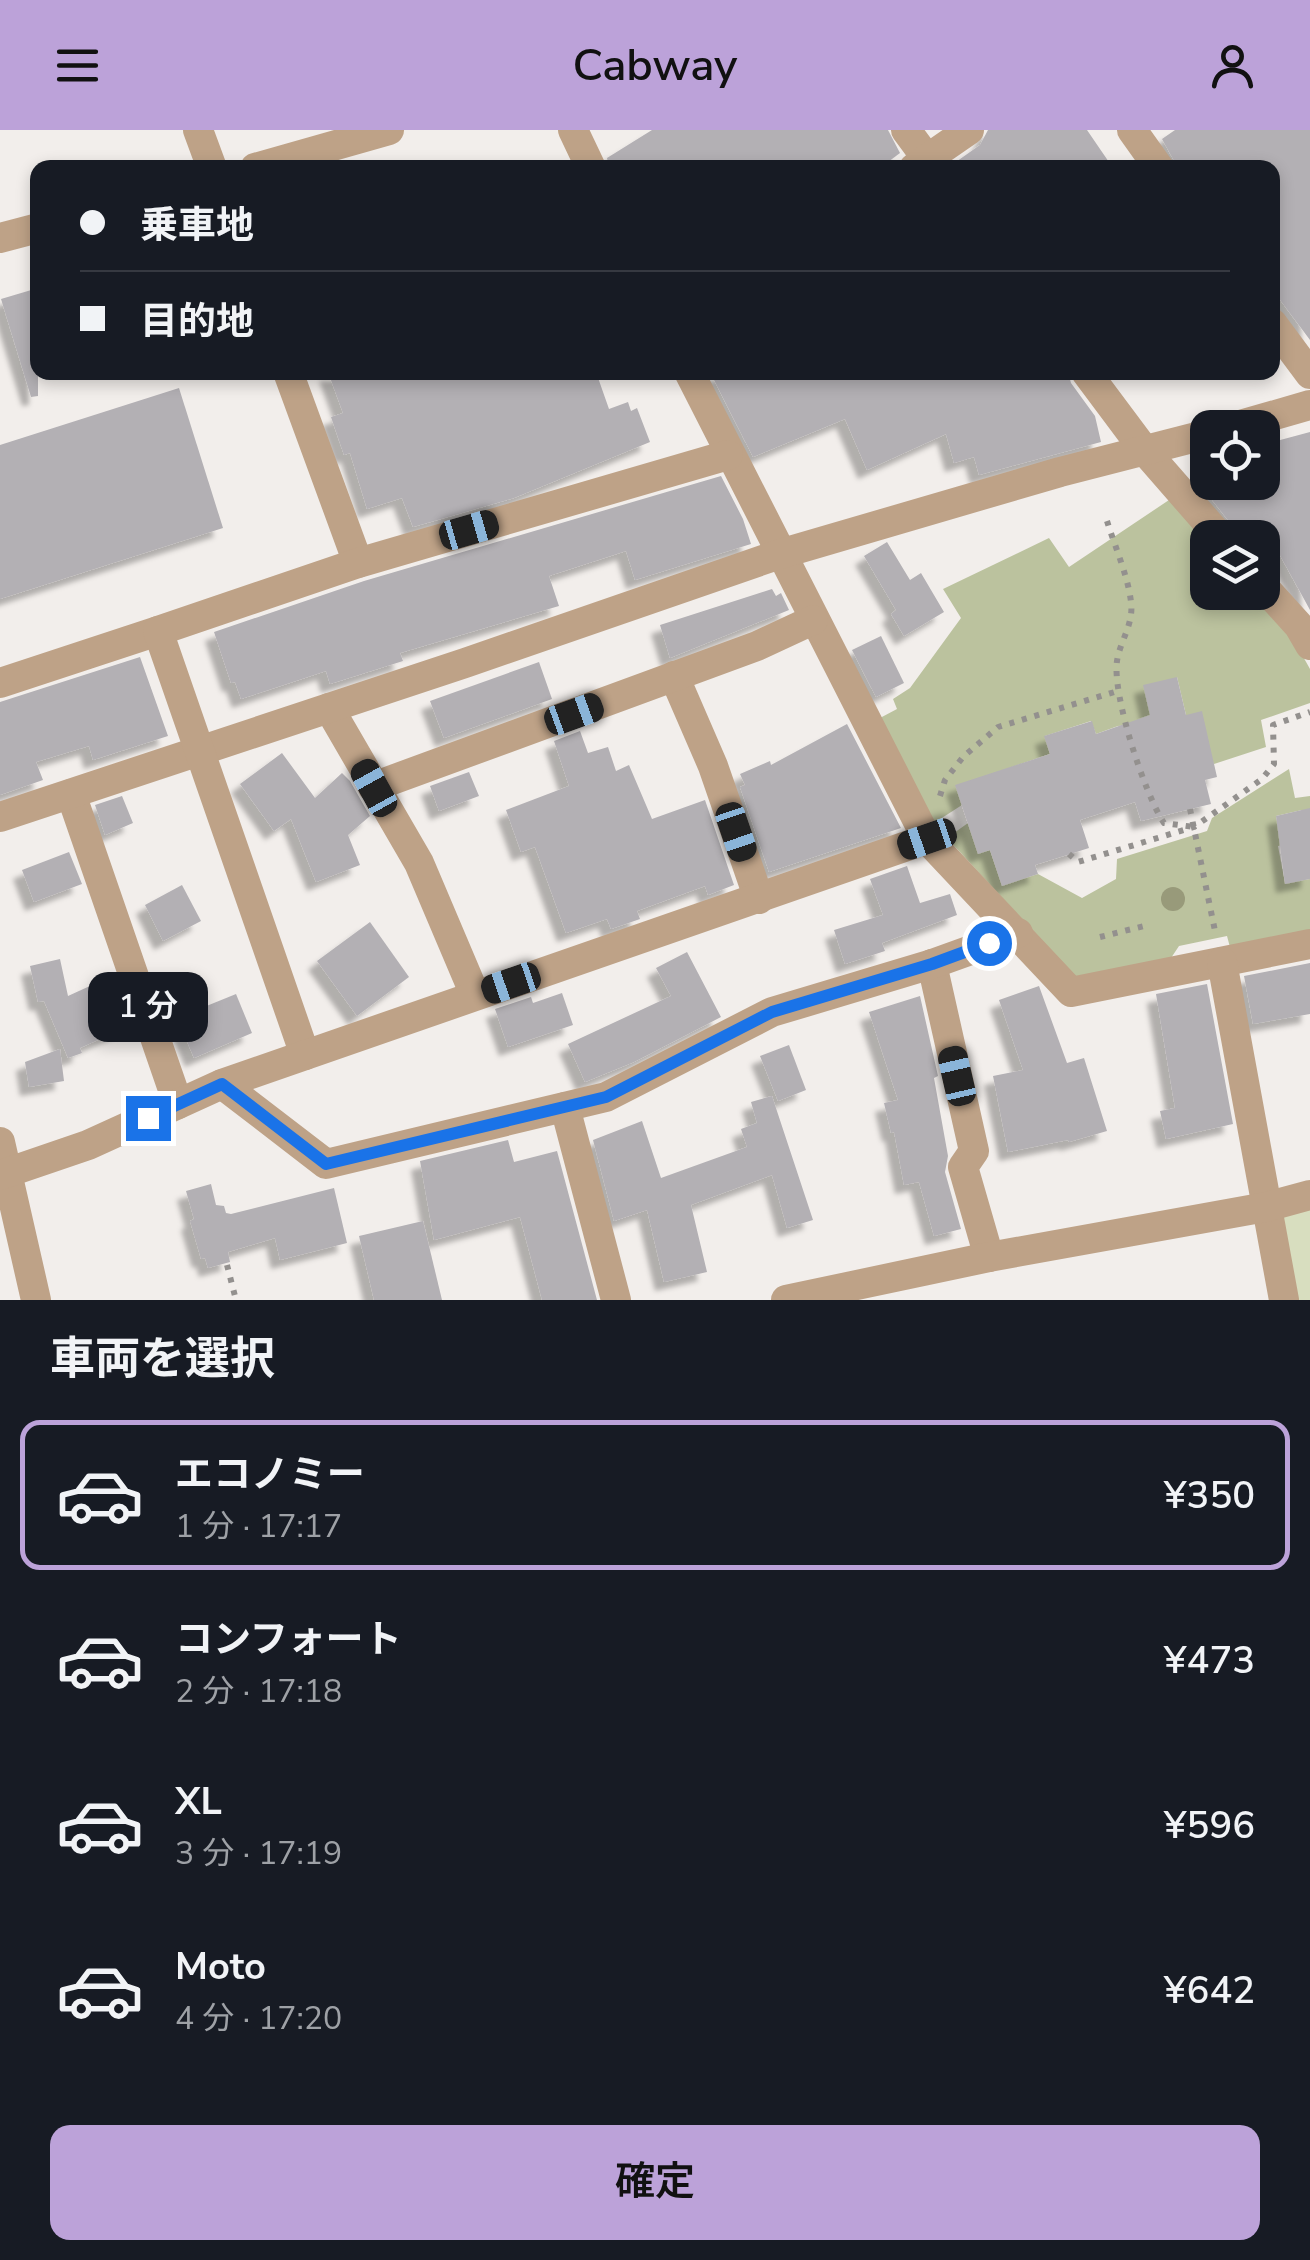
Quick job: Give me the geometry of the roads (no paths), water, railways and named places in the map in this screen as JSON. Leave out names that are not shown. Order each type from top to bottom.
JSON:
[{"type":"street","points":[[198,130],[209,160]]},
{"type":"street","points":[[284,160],[389,130]]},
{"type":"street","points":[[573,130],[587,160]]},
{"type":"street","points":[[906,130],[923,160]]},
{"type":"street","points":[[930,160],[969,130]]},
{"type":"street","points":[[1132,130],[1153,160]]},
{"type":"street","points":[[0,238],[30,230]]},
{"type":"street","points":[[1280,334],[1310,374]]},
{"type":"street","points":[[291,380],[358,563]]},
{"type":"street","points":[[693,380],[927,839],[1072,992],[1310,944]]},
{"type":"street","points":[[1092,380],[1144,451],[1205,520]]},
{"type":"street","points":[[1280,414],[1310,406]]},
{"type":"street","points":[[0,817],[780,554],[1190,439]]},
{"type":"street","points":[[0,683],[358,563],[728,455]]},
{"type":"street","points":[[1280,605],[1310,644]]},
{"type":"street","points":[[374,788],[757,646],[813,620]]},
{"type":"street","points":[[158,630],[305,1055]]},
{"type":"street","points":[[674,676],[713,766],[758,899]]},
{"type":"street","points":[[329,708],[419,864],[475,995]]},
{"type":"street","points":[[71,794],[178,1104]]},
{"type":"street","points":[[4,1173],[88,1146],[222,1084],[927,839]]},
{"type":"street","points":[[222,1084],[326,1164],[606,1097],[772,1012],[932,964],[1018,932]]},
{"type":"street","points":[[1222,962],[1284,1300]]},
{"type":"street","points":[[932,964],[974,1151],[964,1167],[989,1257]]},
{"type":"street","points":[[565,1107],[616,1300]]},
{"type":"street","points":[[0,1142],[36,1300]]},
{"type":"street","points":[[786,1300],[989,1257],[1266,1207],[1310,1195]]}]
